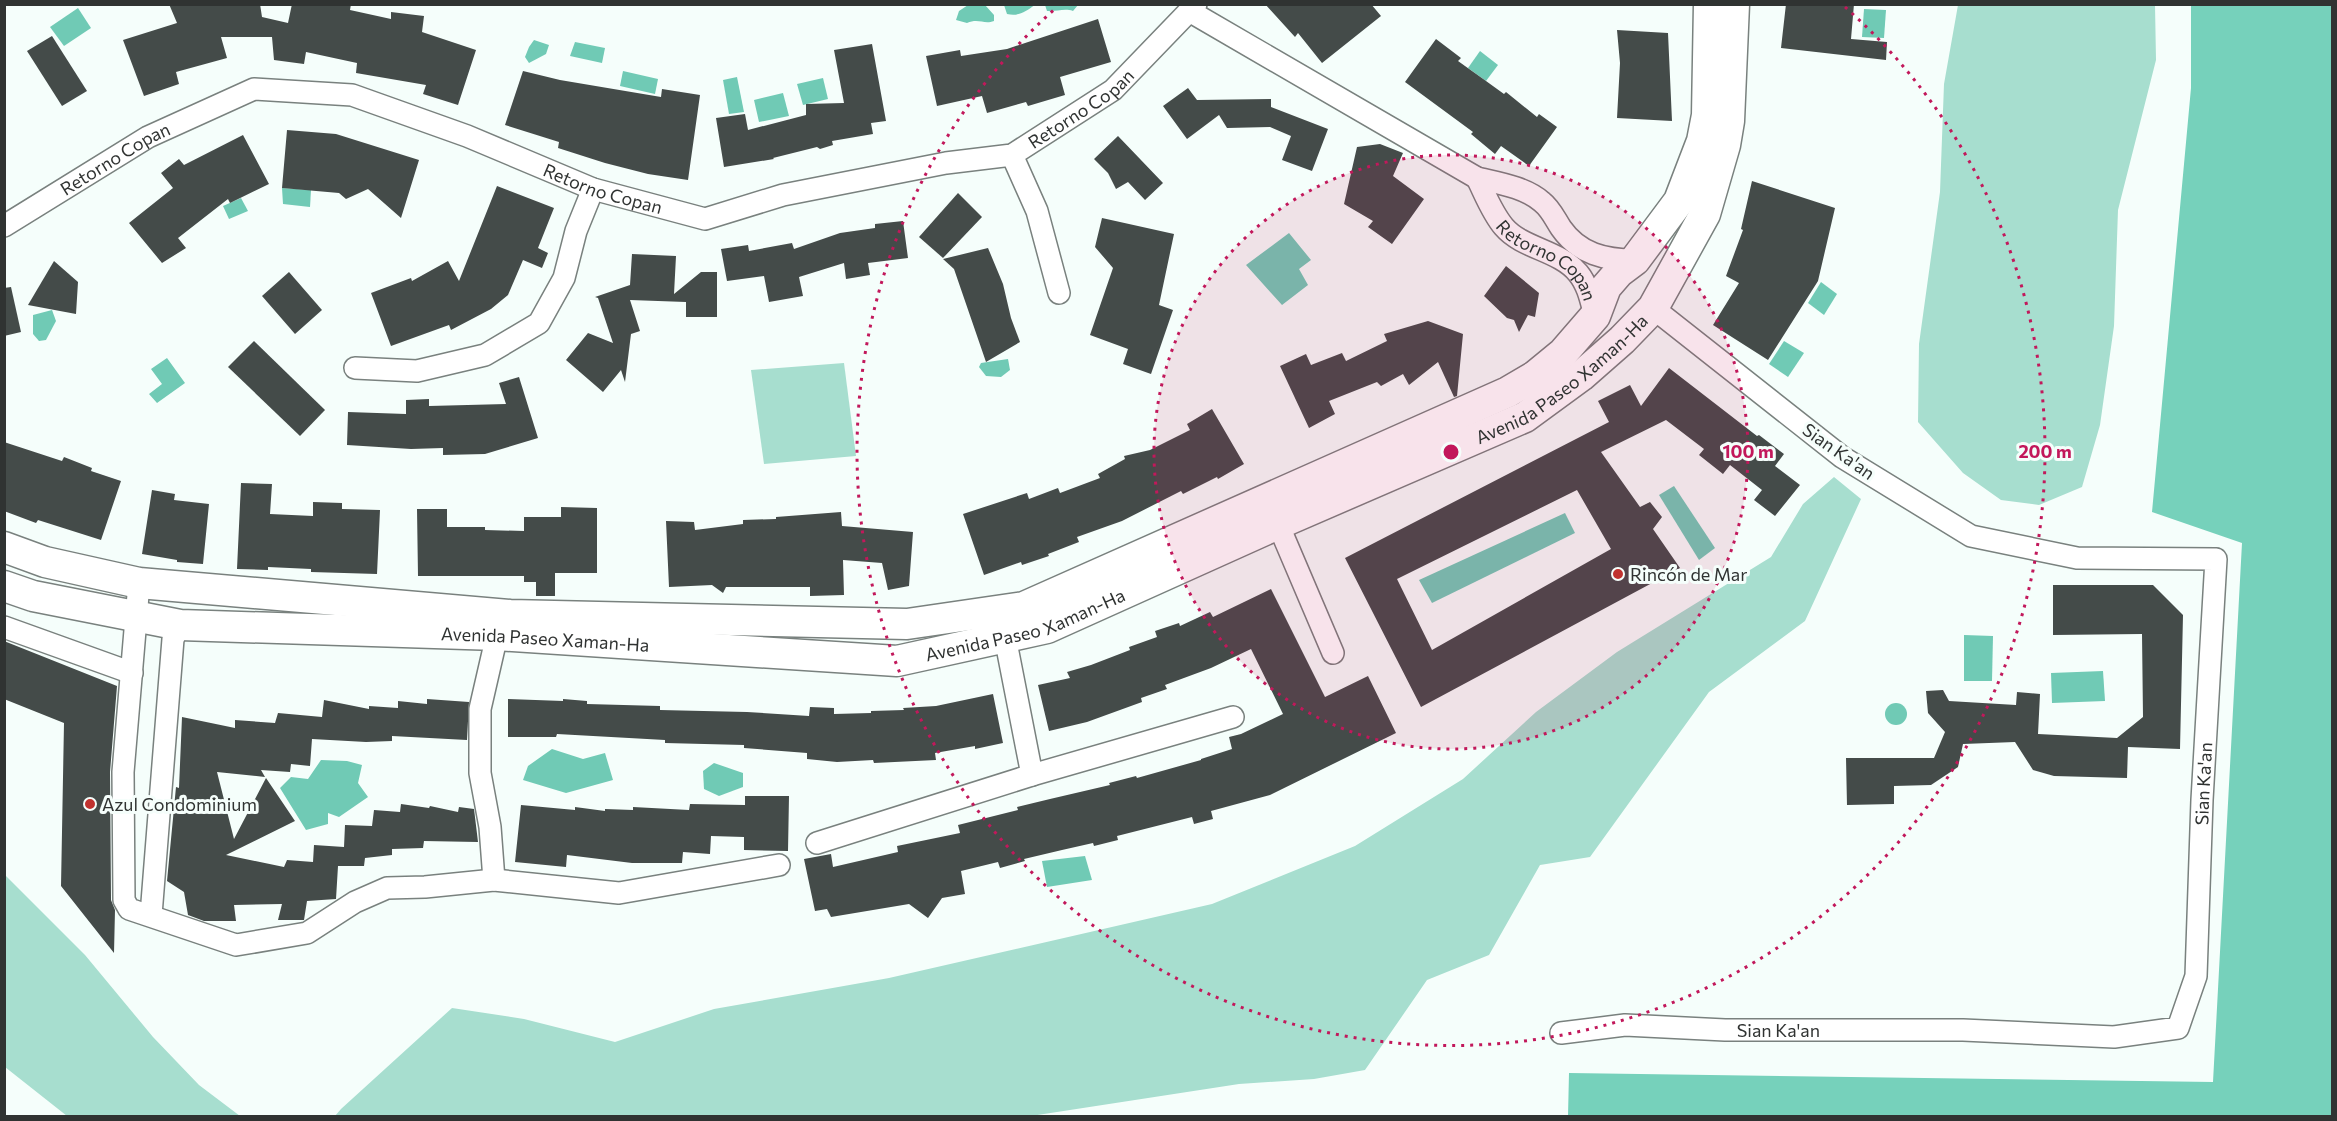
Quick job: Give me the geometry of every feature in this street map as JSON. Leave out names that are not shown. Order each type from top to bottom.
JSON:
[{"type":"main road","name":"Avenida Paseo Xaman-Ha","points":[[4,586],[33,596],[180,625],[498,635],[897,661],[1047,628],[1098,589],[1508,392],[1535,376],[1563,353],[1595,316],[1606,287],[1619,272],[1635,260],[1679,201],[1702,141],[1707,115],[1709,4]]},
{"type":"main road","name":"Avenida Paseo Xaman-Ha","points":[[4,547],[45,562],[139,583],[510,615],[907,624],[1024,606],[1098,589],[1278,524],[1525,417],[1581,376],[1622,340],[1653,308],[1705,214],[1725,145],[1729,121],[1734,4]]},
{"type":"main road","points":[[1679,201],[1705,214]]},
{"type":"main road","points":[[1563,353],[1581,376]]},
{"type":"main road","points":[[882,624],[884,660]]},
{"type":"street","name":"Retorno Copan","points":[[4,226],[148,137],[254,89],[352,95],[467,136],[593,189],[705,219],[783,195],[946,163],[1012,155],[1113,90],[1193,8],[1477,178],[1510,186],[1542,201],[1553,214],[1561,229],[1590,252],[1609,260],[1635,260]]},
{"type":"street","points":[[1012,155],[1037,211],[1059,293]]},
{"type":"street","name":"Retorno Copan","points":[[1477,178],[1504,227],[1531,246],[1562,261],[1577,272],[1587,288],[1595,316]]},
{"type":"street","points":[[355,368],[417,371],[485,355],[539,323],[564,278],[576,231],[593,189]]},
{"type":"street","name":"Sian Ka'an","points":[[1561,1033],[1625,1025],[1725,1030],[1963,1030],[2114,1037],[2178,1028],[2196,976],[2202,800],[2216,559],[2077,558],[1971,536],[1842,457],[1653,308]]},
{"type":"street","points":[[1278,524],[1333,653]]},
{"type":"street","points":[[139,583],[123,772],[124,900],[129,909],[236,945],[307,933],[355,902],[387,888],[425,887],[494,880],[620,893],[779,865]]},
{"type":"street","points":[[151,915],[173,639],[180,625]]},
{"type":"street","points":[[4,627],[132,673]]},
{"type":"street","points":[[494,880],[490,827],[480,773],[480,709],[498,635]]},
{"type":"street","points":[[1005,637],[1032,775]]},
{"type":"street","points":[[817,843],[1032,775],[1233,717]]},
{"type":"shaded area","points":[[1004,4],[1035,5],[1022,13],[1011,15],[1007,14]]},
{"type":"shaded area","points":[[1078,4],[1073,11],[1047,11],[1045,5]]},
{"type":"shaded area","points":[[968,5],[985,5],[994,15],[994,21],[967,23],[956,20],[959,11]]},
{"type":"shaded area","points":[[1958,5],[2155,5],[2156,60],[2118,210],[2114,326],[2100,425],[2082,487],[2039,505],[2001,500],[1963,473],[1918,422],[1919,344],[1940,192],[1944,84]]},
{"type":"shaded area","points":[[2191,5],[2332,5],[2332,1116],[1568,1116],[1569,1073],[2213,1082],[2242,543],[2152,512],[2191,88]]},
{"type":"shaded area","points":[[78,8],[91,28],[64,46],[50,27]]},
{"type":"shaded area","points":[[1864,9],[1886,10],[1884,38],[1862,37]]},
{"type":"shaded area","points":[[534,40],[549,45],[546,54],[529,63],[525,57]]},
{"type":"shaded area","points":[[575,42],[605,48],[602,63],[570,56]]},
{"type":"shaded area","points":[[1480,51],[1498,65],[1486,81],[1468,68]]},
{"type":"shaded area","points":[[623,71],[658,79],[655,94],[620,86]]},
{"type":"shaded area","points":[[737,77],[744,112],[729,114],[723,80]]},
{"type":"shaded area","points":[[823,78],[828,99],[803,105],[797,84]]},
{"type":"shaded area","points":[[783,93],[789,116],[759,122],[754,100]]},
{"type":"shaded area","points":[[282,188],[311,190],[310,207],[283,204]]},
{"type":"shaded area","points":[[241,198],[248,211],[229,219],[223,206]]},
{"type":"shaded area","points":[[1289,233],[1311,260],[1299,269],[1308,285],[1282,305],[1246,265]]},
{"type":"shaded area","points":[[1821,282],[1837,294],[1824,315],[1808,303]]},
{"type":"shaded area","points":[[52,310],[56,321],[46,340],[39,341],[33,334],[33,315]]},
{"type":"shaded area","points":[[1784,341],[1804,353],[1788,377],[1769,364]]},
{"type":"shaded area","points":[[167,358],[185,383],[157,403],[149,394],[162,384],[151,369]]},
{"type":"shaded area","points":[[1008,359],[1010,370],[1001,377],[986,376],[979,367],[981,363]]},
{"type":"shaded area","points":[[844,363],[856,456],[764,464],[751,370]]},
{"type":"shaded area","points":[[1834,477],[1861,499],[1805,621],[1709,692],[1590,857],[1540,865],[1489,955],[1427,980],[1365,1070],[1314,1079],[1239,1084],[1031,1116],[335,1116],[452,1008],[524,1019],[615,1042],[714,1009],[889,978],[1212,904],[1355,846],[1463,779],[1536,712],[1617,652],[1771,557],[1803,504]]},
{"type":"shaded area","points":[[1674,486],[1715,548],[1699,560],[1659,495]]},
{"type":"shaded area","points":[[1565,513],[1575,533],[1432,603],[1419,580]]},
{"type":"shaded area","points":[[1964,635],[1993,636],[1992,681],[1964,681]]},
{"type":"shaded area","points":[[2103,671],[2105,701],[2052,703],[2051,673]]},
{"type":"shaded area","points":[[1892,703],[1900,703],[1907,710],[1907,718],[1900,725],[1892,725],[1885,718],[1885,710]]},
{"type":"shaded area","points":[[552,749],[583,759],[605,753],[613,780],[566,793],[523,780],[528,766]]},
{"type":"shaded area","points":[[321,760],[347,761],[362,765],[358,783],[368,797],[339,817],[328,813],[328,824],[306,830],[280,788],[291,777],[308,779]]},
{"type":"shaded area","points":[[714,763],[743,773],[743,787],[719,796],[704,789],[703,771]]},
{"type":"shaded area","points":[[1085,856],[1092,880],[1047,887],[1042,861]]},
{"type":"shaded area","points":[[5,875],[85,955],[153,1037],[199,1085],[240,1116],[67,1116],[5,1067]]},
{"type":"building","points":[[169,4],[260,4],[262,17],[288,23],[292,4],[351,4],[350,10],[391,19],[391,12],[424,16],[422,32],[476,50],[458,105],[423,94],[426,85],[356,73],[357,63],[306,52],[304,64],[274,60],[272,37],[221,37],[227,58],[176,72],[179,84],[144,96],[123,40],[177,23]]},
{"type":"building","points":[[1265,4],[1371,4],[1381,16],[1322,63],[1298,33],[1295,37]]},
{"type":"building","points":[[1786,4],[1854,4],[1851,39],[1887,42],[1886,60],[1781,48]]},
{"type":"building","points":[[1098,19],[1111,62],[1060,77],[1065,95],[1028,106],[1026,102],[987,113],[982,96],[937,106],[926,56],[960,50],[961,56],[1007,49]]},
{"type":"building","points":[[1617,30],[1668,33],[1672,121],[1617,118],[1620,63]]},
{"type":"building","points":[[52,36],[87,91],[62,106],[27,51]]},
{"type":"building","points":[[1436,39],[1461,58],[1458,61],[1504,94],[1506,92],[1537,117],[1539,114],[1557,127],[1529,166],[1501,146],[1495,154],[1471,134],[1473,132],[1405,82]]},
{"type":"building","points":[[872,44],[886,121],[871,123],[873,134],[832,141],[833,145],[820,149],[817,147],[774,159],[724,167],[716,118],[745,114],[748,130],[806,115],[806,104],[844,103],[834,50]]},
{"type":"building","points":[[523,71],[560,80],[661,97],[662,89],[700,95],[688,180],[648,174],[605,163],[558,148],[559,142],[505,125]]},
{"type":"building","points":[[1188,88],[1197,100],[1271,99],[1271,107],[1328,129],[1312,171],[1282,160],[1291,136],[1270,127],[1227,128],[1219,115],[1187,139],[1163,106]]},
{"type":"building","points":[[287,130],[336,134],[419,160],[401,218],[368,189],[346,199],[339,193],[282,188]]},
{"type":"building","points":[[243,135],[269,184],[230,203],[228,199],[178,238],[186,248],[162,263],[129,223],[173,188],[161,173],[179,159],[184,165]]},
{"type":"building","points":[[1118,136],[1163,183],[1145,200],[1128,182],[1116,189],[1108,173],[1094,159]]},
{"type":"building","points":[[1380,144],[1403,153],[1393,176],[1424,199],[1392,244],[1368,227],[1373,221],[1344,204],[1357,147]]},
{"type":"building","points":[[1752,181],[1835,208],[1818,281],[1768,360],[1713,325],[1739,283],[1726,276],[1743,230],[1741,229]]},
{"type":"building","points":[[497,186],[554,208],[538,248],[548,253],[542,268],[523,260],[508,295],[491,309],[451,330],[449,325],[391,346],[371,293],[411,278],[412,281],[448,261],[459,281]]},
{"type":"building","points":[[958,193],[982,217],[943,258],[919,237]]},
{"type":"building","points":[[1102,218],[1174,234],[1159,305],[1173,310],[1151,374],[1123,364],[1128,349],[1090,335],[1113,268],[1095,247]]},
{"type":"building","points":[[903,221],[908,258],[868,263],[870,275],[846,279],[844,263],[799,277],[803,296],[769,302],[764,276],[727,281],[721,249],[748,245],[749,251],[792,243],[794,249],[840,233],[875,228],[875,224]]},
{"type":"building","points":[[988,248],[1003,284],[1011,318],[1020,342],[986,362],[954,269],[943,259]]},
{"type":"building","points":[[632,254],[676,256],[674,294],[701,272],[717,272],[717,317],[686,317],[686,302],[630,300],[640,331],[631,334],[625,382],[621,370],[603,392],[566,360],[588,333],[613,343],[598,298],[595,297],[630,285]]},
{"type":"building","points":[[54,261],[78,282],[76,314],[28,305]]},
{"type":"building","points":[[1506,266],[1539,293],[1535,317],[1528,315],[1519,332],[1514,320],[1507,318],[1484,296]]},
{"type":"building","points":[[289,272],[322,310],[295,334],[262,296]]},
{"type":"building","points":[[11,287],[21,332],[4,336],[4,288]]},
{"type":"building","points":[[1428,321],[1463,334],[1457,396],[1454,397],[1438,362],[1409,385],[1403,374],[1381,386],[1377,382],[1329,401],[1335,414],[1309,428],[1280,366],[1306,354],[1311,365],[1342,353],[1346,361],[1387,341],[1384,334]]},
{"type":"building","points":[[254,341],[325,410],[300,436],[228,367]]},
{"type":"building","name":"Rincón de Mar","points":[[1669,368],[1784,454],[1775,466],[1800,485],[1775,516],[1754,500],[1762,490],[1730,465],[1723,474],[1699,455],[1704,449],[1666,420],[1601,452],[1640,507],[1650,502],[1662,517],[1653,529],[1680,568],[1421,707],[1345,558],[1609,422],[1598,401],[1630,385],[1641,406]],"holes":[[[1577,490],[1611,549],[1432,650],[1397,579]]]},
{"type":"building","points":[[519,377],[538,438],[485,454],[443,455],[443,448],[411,449],[347,445],[348,412],[406,414],[406,400],[429,399],[429,406],[506,404],[499,383]]},
{"type":"building","points":[[1212,409],[1244,464],[1218,479],[1217,477],[1183,494],[1181,491],[1122,521],[1077,537],[1079,542],[1048,554],[1049,556],[1022,565],[1021,562],[984,575],[963,514],[1027,493],[1029,499],[1058,488],[1060,493],[1100,478],[1098,474],[1125,459],[1124,456],[1150,450],[1190,430],[1187,424]]},
{"type":"building","points":[[4,442],[62,461],[64,457],[92,468],[91,471],[121,481],[101,540],[38,520],[36,523],[4,511]]},
{"type":"building","points":[[241,483],[272,484],[270,514],[313,516],[313,502],[342,503],[342,509],[380,510],[377,574],[311,572],[311,569],[268,567],[268,570],[237,569]]},
{"type":"building","points":[[152,490],[175,494],[174,500],[209,504],[203,564],[177,562],[177,560],[142,554]]},
{"type":"building","points":[[561,507],[597,508],[597,573],[555,573],[555,596],[536,596],[536,582],[524,582],[524,576],[418,576],[417,509],[447,509],[447,527],[485,527],[485,530],[524,531],[524,517],[561,517]]},
{"type":"building","points":[[841,512],[842,526],[913,532],[909,586],[888,590],[882,563],[843,560],[844,595],[810,596],[810,587],[726,587],[723,593],[712,585],[669,587],[666,521],[694,522],[695,530],[743,524],[743,520]]},
{"type":"building","points":[[2053,585],[2153,585],[2183,615],[2180,749],[2128,747],[2127,778],[2054,776],[2033,770],[2015,742],[1963,744],[1958,767],[1931,785],[1894,786],[1894,804],[1847,805],[1846,758],[1934,758],[1945,732],[1928,713],[1926,691],[1943,690],[1949,701],[2016,705],[2017,692],[2040,694],[2038,734],[2117,738],[2143,717],[2142,634],[2053,635]]},
{"type":"building","points":[[1271,589],[1325,697],[1368,676],[1396,733],[1270,795],[1211,811],[1213,819],[1194,824],[1192,817],[1117,836],[1118,840],[1094,846],[1093,843],[1024,859],[1025,861],[1000,868],[998,862],[961,871],[965,894],[942,898],[928,918],[909,904],[831,917],[827,909],[815,911],[804,859],[831,854],[833,867],[898,852],[897,846],[960,833],[958,825],[1018,810],[1017,807],[1110,785],[1109,783],[1136,776],[1137,778],[1232,749],[1229,737],[1241,734],[1283,714],[1251,649],[1211,668],[1165,685],[1167,689],[1141,698],[1142,702],[1087,722],[1049,731],[1038,685],[1070,678],[1067,672],[1130,650],[1129,647],[1157,637],[1155,631],[1179,623],[1180,626],[1210,612],[1213,617]]},
{"type":"building","name":"Azul Condominium","points":[[4,641],[117,686],[110,772],[111,900],[115,910],[114,953],[61,886],[64,723],[4,699]]},
{"type":"building","points":[[993,694],[1003,743],[975,749],[975,746],[935,753],[936,760],[837,762],[807,759],[807,753],[744,748],[744,745],[665,743],[665,740],[557,734],[556,737],[508,737],[508,699],[563,701],[563,699],[587,701],[587,704],[660,706],[660,710],[809,716],[810,707],[834,708],[834,714],[871,713],[871,711],[936,706]]},
{"type":"building","points":[[427,699],[469,702],[467,740],[392,736],[392,741],[366,742],[312,739],[310,766],[291,764],[290,772],[261,770],[265,777],[217,772],[234,839],[266,778],[295,821],[226,855],[284,867],[287,860],[313,862],[314,845],[344,847],[345,825],[372,826],[374,810],[400,812],[401,804],[429,808],[430,806],[458,812],[459,807],[474,809],[478,842],[424,841],[423,848],[392,849],[392,855],[365,858],[364,866],[338,866],[336,899],[307,901],[304,920],[278,920],[282,904],[234,905],[236,921],[204,921],[188,915],[184,892],[167,881],[176,787],[179,788],[182,717],[235,728],[235,720],[275,723],[278,713],[322,717],[324,700],[369,709],[369,706],[398,708],[398,701],[427,704]]},
{"type":"building","points":[[745,796],[789,796],[788,851],[744,850],[744,837],[711,836],[710,854],[683,852],[682,863],[632,863],[567,855],[566,867],[515,862],[521,805],[575,810],[575,807],[605,811],[605,809],[633,810],[633,807],[689,810],[690,804],[745,805]]},
{"type":"place","name":"Rincón de Mar","points":[[1618,574]]},
{"type":"place","name":"Azul Condominium","points":[[90,804]]}]
